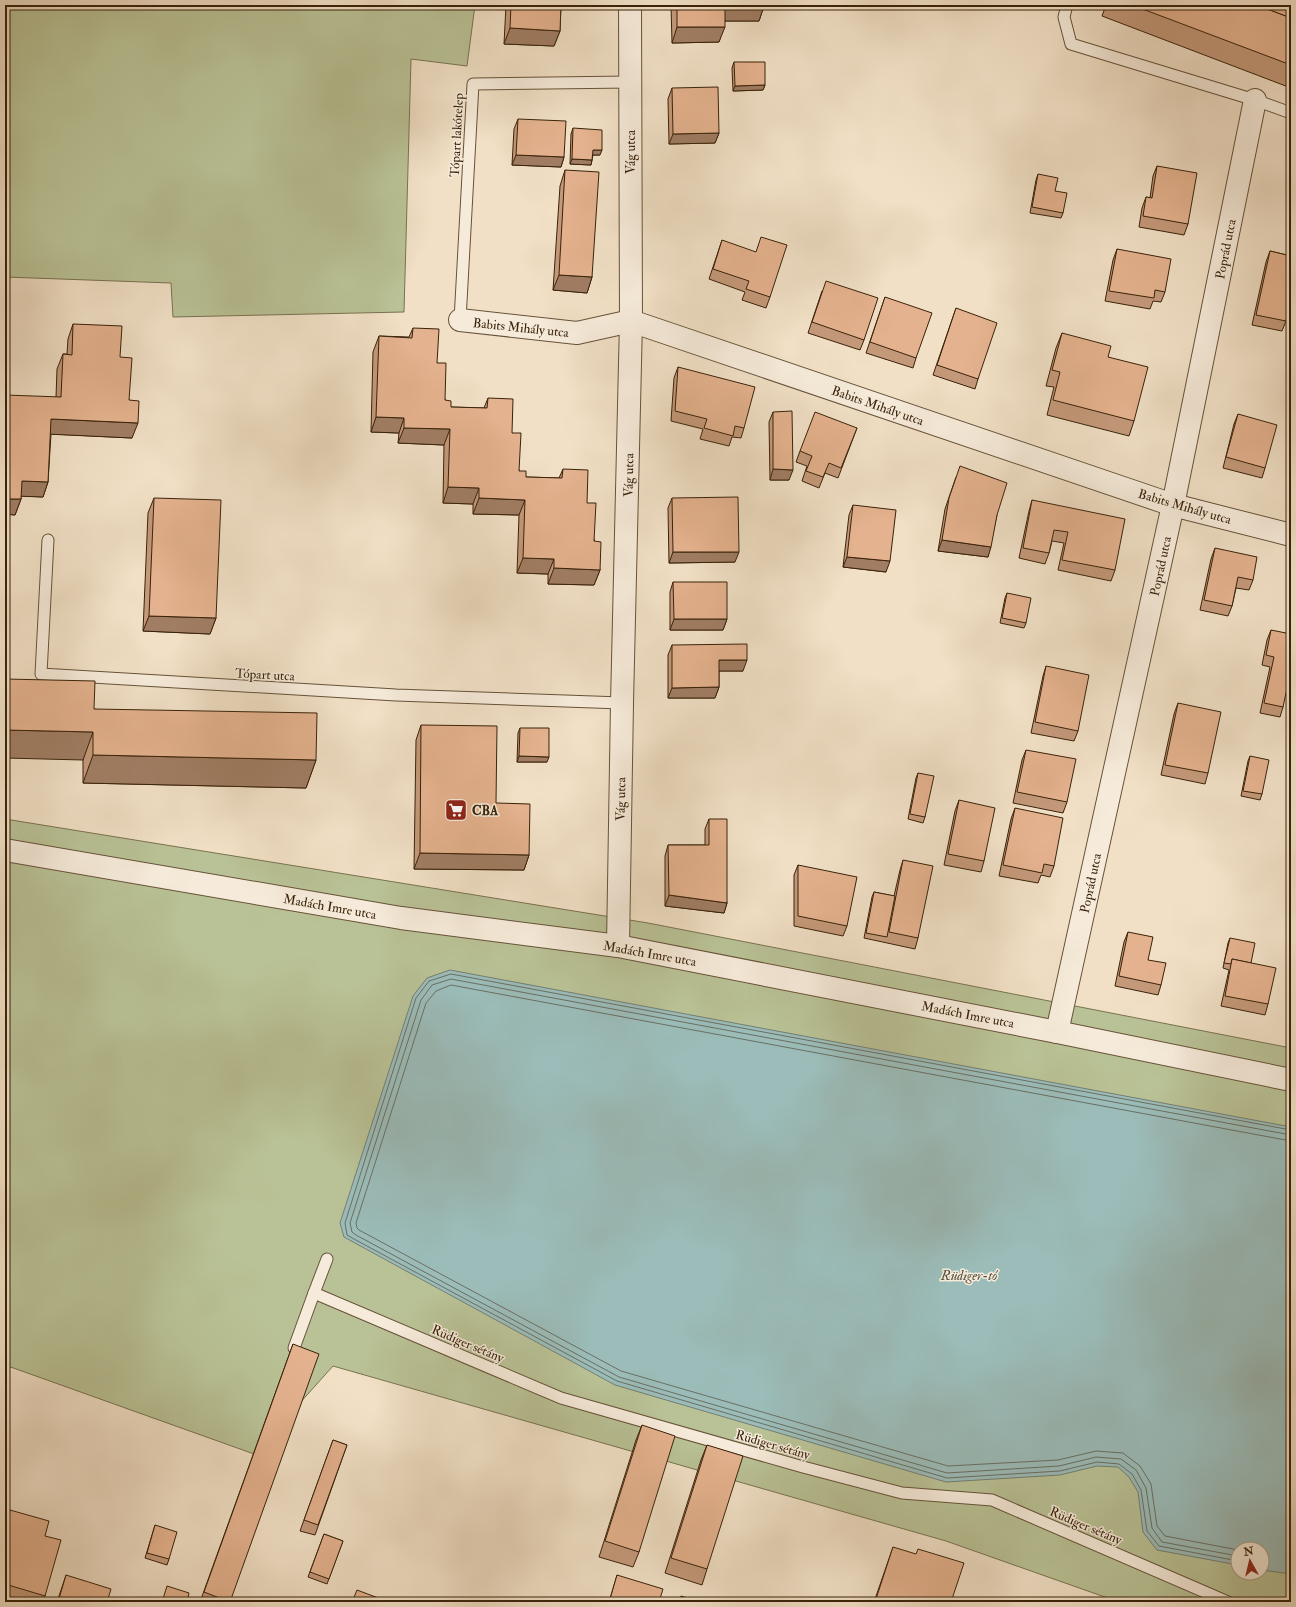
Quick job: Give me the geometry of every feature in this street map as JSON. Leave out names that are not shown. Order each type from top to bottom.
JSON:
[{"type":"street","name":"Vág utca","points":[[618,946],[631,321],[630,5]]},
{"type":"street","name":"Poprád utca","points":[[1057,1032],[1173,505],[1255,100]]},
{"type":"street","name":"Babits Mihály utca","points":[[460,320],[577,333],[631,321],[1173,505],[1291,535]]},
{"type":"street","name":"Madách Imre utca","points":[[5,850],[400,918],[618,946],[1057,1032],[1291,1080]]},
{"type":"lane","points":[[1067,5],[1064,17],[1071,44],[1255,100],[1291,113]]},
{"type":"lane","name":"Tópart lakótelep","points":[[460,320],[473,84],[630,82]]},
{"type":"lane","name":"Tópart utca","points":[[48,540],[41,674],[396,695],[622,703]]},
{"type":"lane","points":[[294,1348],[328,1259]]},
{"type":"lane","name":"Rüdiger sétány","points":[[314,1293],[561,1398],[795,1465],[902,1493],[992,1500],[1228,1602]]},
{"type":"green space","points":[[5,5],[475,5],[467,66],[411,59],[404,312],[173,317],[171,283],[5,277]]},
{"type":"green space","points":[[5,819],[648,923],[1291,1048],[1291,1602],[1119,1602],[946,1541],[333,1366],[254,1454],[5,1365]]},
{"type":"water","name":"Rüdiger-tó","points":[[450,970],[1291,1127],[1291,1574],[1270,1571],[1270,1541],[1230,1541],[1230,1564],[1157,1550],[1143,1532],[1138,1492],[1129,1477],[1118,1467],[1097,1466],[1060,1475],[946,1482],[615,1385],[344,1237],[340,1223],[413,996],[427,978]]},
{"type":"building","points":[[511,5],[561,5],[560,31],[510,28]]},
{"type":"building","points":[[677,5],[765,5],[725,6],[725,27],[677,27]]},
{"type":"building","points":[[1132,5],[1257,5],[1291,18],[1291,65]]},
{"type":"building","points":[[1257,5],[1291,5],[1291,18]]},
{"type":"building","points":[[734,62],[765,62],[765,85],[735,86]]},
{"type":"building","points":[[718,87],[719,133],[673,134],[672,88]]},
{"type":"building","points":[[518,119],[566,121],[564,157],[516,155]]},
{"type":"building","points":[[573,128],[602,130],[602,150],[593,150],[592,160],[572,159]]},
{"type":"building","points":[[1157,166],[1197,173],[1188,224],[1143,216],[1146,197],[1152,198]]},
{"type":"building","points":[[565,170],[599,172],[592,277],[559,275]]},
{"type":"building","points":[[1038,174],[1058,178],[1055,191],[1067,193],[1063,213],[1032,207]]},
{"type":"building","points":[[761,237],[787,245],[770,297],[746,289],[749,281],[713,269],[722,240],[756,252]]},
{"type":"building","points":[[1117,249],[1171,259],[1165,292],[1155,290],[1154,298],[1109,291]]},
{"type":"building","points":[[1270,251],[1291,256],[1291,296],[1286,321],[1256,315]]},
{"type":"building","points":[[826,281],[878,298],[864,340],[812,322]]},
{"type":"building","points":[[885,297],[932,313],[916,358],[870,342]]},
{"type":"building","points":[[956,308],[997,323],[978,379],[937,365]]},
{"type":"building","points":[[73,324],[122,326],[120,357],[132,358],[129,400],[139,401],[138,423],[51,419],[48,482],[22,481],[21,499],[5,499],[5,395],[61,397],[63,354],[72,355]]},
{"type":"building","points":[[413,328],[439,329],[437,363],[446,363],[445,400],[451,401],[451,407],[487,408],[488,398],[513,399],[512,433],[521,433],[519,471],[526,471],[526,477],[562,478],[563,469],[588,470],[587,503],[596,503],[594,541],[601,542],[600,570],[554,568],[554,559],[523,558],[525,500],[479,498],[479,488],[448,487],[450,429],[404,428],[404,418],[376,417],[379,336],[412,338]]},
{"type":"building","points":[[1062,333],[1111,346],[1108,357],[1148,367],[1134,421],[1053,400],[1060,372],[1052,370]]},
{"type":"building","points":[[678,367],[755,387],[744,428],[735,426],[733,436],[704,428],[707,419],[675,411]]},
{"type":"building","points":[[792,411],[793,470],[773,469],[773,412]]},
{"type":"building","points":[[815,412],[857,428],[841,468],[829,463],[823,477],[806,471],[812,456],[800,451]]},
{"type":"building","points":[[1238,414],[1277,425],[1265,468],[1226,457]]},
{"type":"building","points":[[960,466],[1007,483],[997,515],[991,547],[942,540],[949,498]]},
{"type":"building","points":[[738,497],[739,552],[673,552],[672,498]]},
{"type":"building","points":[[154,498],[221,500],[216,618],[149,616]]},
{"type":"building","points":[[1032,500],[1125,519],[1115,570],[1062,560],[1068,532],[1054,530],[1049,553],[1023,548]]},
{"type":"building","points":[[853,505],[896,510],[890,561],[847,557]]},
{"type":"building","points":[[1215,548],[1257,557],[1253,580],[1238,577],[1232,606],[1204,600]]},
{"type":"building","points":[[673,582],[727,582],[727,619],[674,619]]},
{"type":"building","points":[[1007,593],[1031,598],[1026,623],[1002,618]]},
{"type":"building","points":[[1271,630],[1291,634],[1291,670],[1283,707],[1264,703],[1274,657],[1266,655]]},
{"type":"building","points":[[747,644],[747,660],[719,660],[719,687],[672,688],[672,645]]},
{"type":"building","points":[[1046,666],[1089,675],[1078,731],[1035,722]]},
{"type":"building","points":[[5,679],[95,681],[94,709],[317,713],[316,760],[93,755],[93,732],[5,730]]},
{"type":"building","points":[[1178,703],[1221,712],[1208,773],[1165,765]]},
{"type":"building","points":[[421,725],[497,726],[496,803],[530,804],[529,855],[420,853]]},
{"type":"building","points":[[520,728],[549,728],[549,757],[519,756]]},
{"type":"building","points":[[1026,750],[1076,759],[1067,802],[1017,792]]},
{"type":"building","points":[[1250,756],[1269,760],[1262,794],[1243,791]]},
{"type":"building","points":[[918,773],[934,776],[925,817],[910,814]]},
{"type":"building","points":[[959,800],[995,808],[984,861],[948,854]]},
{"type":"building","points":[[1015,808],[1063,818],[1054,866],[1044,864],[1042,873],[1003,865]]},
{"type":"building","points":[[709,819],[727,819],[727,903],[669,895],[668,845],[709,845]]},
{"type":"building","points":[[903,860],[933,866],[918,938],[889,932]]},
{"type":"building","points":[[798,865],[857,877],[847,926],[798,916]]},
{"type":"building","points":[[874,892],[895,896],[887,937],[866,933]]},
{"type":"building","points":[[1128,932],[1153,937],[1148,960],[1166,963],[1161,985],[1119,976]]},
{"type":"building","points":[[1230,938],[1255,943],[1251,963],[1232,959],[1231,964],[1224,963]]},
{"type":"building","points":[[1232,959],[1276,968],[1268,1004],[1225,996]]},
{"type":"building","points":[[293,1344],[319,1354],[230,1602],[204,1592]]},
{"type":"building","points":[[642,1425],[675,1436],[639,1552],[605,1541]]},
{"type":"building","points":[[333,1440],[347,1445],[318,1525],[304,1520]]},
{"type":"building","points":[[707,1445],[743,1456],[707,1569],[671,1558]]},
{"type":"building","points":[[10,1510],[49,1521],[45,1536],[61,1540],[45,1596],[5,1584],[5,1524]]},
{"type":"building","points":[[155,1525],[177,1532],[169,1559],[147,1553]]},
{"type":"building","points":[[324,1534],[343,1541],[329,1579],[310,1572]]},
{"type":"building","points":[[893,1547],[916,1554],[918,1549],[964,1563],[951,1602],[875,1602]]},
{"type":"building","points":[[66,1575],[111,1589],[107,1602],[58,1602]]},
{"type":"building","points":[[617,1575],[663,1589],[659,1602],[620,1602],[610,1599]]},
{"type":"building","points":[[167,1586],[189,1593],[187,1602],[162,1602]]},
{"type":"building","points":[[357,1590],[389,1602],[352,1602]]},
{"type":"building","points":[[681,1596],[701,1602],[679,1602]]},
{"type":"place","name":"CBA","points":[[456,810]]}]
